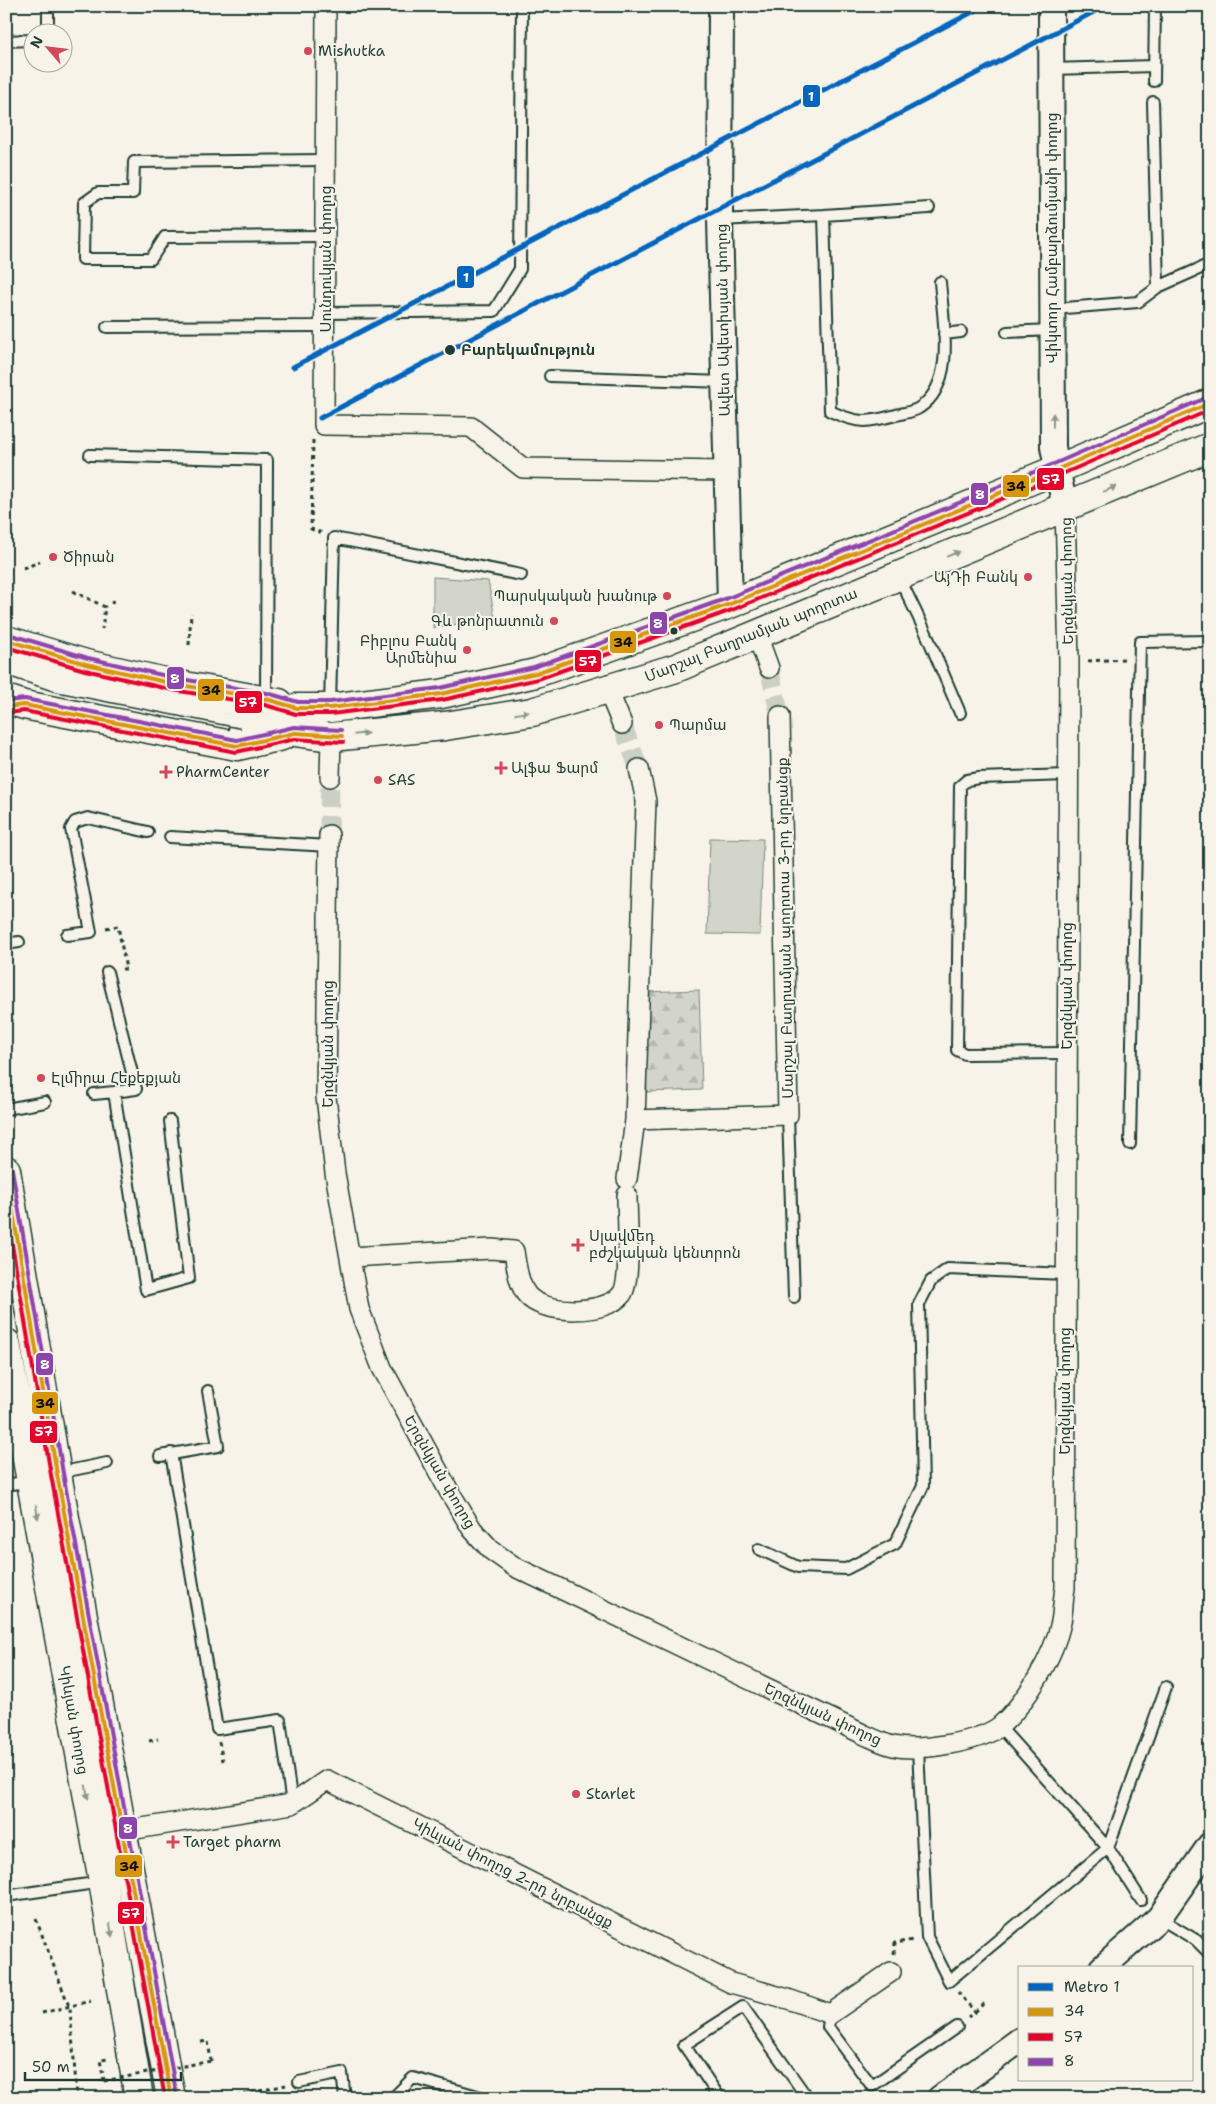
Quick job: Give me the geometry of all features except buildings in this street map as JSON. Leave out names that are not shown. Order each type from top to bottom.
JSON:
[{"type":"main road","name":"Մարշալ Բաղրամյան պողոտա","points":[[6,675],[56,688],[243,720],[296,720],[330,708],[441,694],[536,673],[730,604],[1058,469],[1210,403]]},
{"type":"main road","name":"Մարշալ Բաղրամյան պողոտա","points":[[296,720],[331,737],[445,726],[532,712],[608,690],[676,668],[1210,447]]},
{"type":"main road","points":[[6,622],[33,648]]},
{"type":"main road","points":[[6,640],[86,664],[174,684],[266,699],[296,720]]},
{"type":"main road","points":[[33,648],[17,660],[11,681],[15,693],[12,704],[237,746],[296,720]]},
{"type":"main road","name":"Մարշալ Բաղրամյան պողոտա","points":[[6,660],[57,677],[243,720]]},
{"type":"main road","name":"Կիևյան փողոց","points":[[6,1170],[12,1240],[57,1474],[171,2098]]},
{"type":"main road","name":"Կիևյան փողոց","points":[[6,1343],[19,1483],[103,1882],[139,2098]]},
{"type":"main road","points":[[129,2038],[140,2047],[150,2047],[160,2037]]},
{"type":"street","name":"Սունդուկյան փողոց","points":[[324,425],[326,6]]},
{"type":"street","name":"Ավետ Ավետիսյան փողոց","points":[[721,6],[720,220],[730,604]]},
{"type":"street","name":"Վիկտոր Համբարձումյանի փողոց","points":[[1051,6],[1053,447],[1065,508]]},
{"type":"street","points":[[324,425],[472,427],[523,468],[727,471]]},
{"type":"street","name":"Երզնկյան փողոց","points":[[330,840],[326,1097],[335,1173],[359,1309],[382,1368],[449,1491],[472,1529],[491,1550],[515,1567],[865,1735],[893,1746],[918,1748],[962,1742],[999,1726],[1028,1692],[1048,1657],[1061,1622],[1064,1588],[1069,661],[1065,508]]},
{"type":"street","points":[[757,635],[769,668]]},
{"type":"street","points":[[608,690],[622,724]]},
{"type":"street","name":"Մարշալ Բաղրամյան պողոտա 3-րդ նրբանցք","points":[[635,1120],[788,1115],[780,716]]},
{"type":"street","points":[[330,777],[331,737]]},
{"type":"street","points":[[350,1257],[491,1249],[514,1251],[517,1270],[527,1295],[546,1307],[585,1309],[610,1305],[622,1293],[627,1276],[627,1187],[635,1120],[646,801],[639,769]]},
{"type":"street","name":"Կիևյան փողոց 2-րդ նրբանցք","points":[[122,1831],[292,1804],[327,1780],[731,1983],[788,1999],[830,2014]]},
{"type":"street","points":[[1104,1966],[1160,1918],[1210,1845]]},
{"type":"street","points":[[830,2014],[891,1972]]},
{"type":"street","points":[[953,2094],[1018,2042]]},
{"type":"lane","points":[[48,6],[48,22]]},
{"type":"lane","points":[[107,327],[326,320],[494,311],[520,269],[522,6]]},
{"type":"lane","points":[[1154,82],[1155,6]]},
{"type":"lane","points":[[6,41],[22,40]]},
{"type":"lane","points":[[1052,69],[1154,66]]},
{"type":"lane","points":[[1153,102],[1158,287]]},
{"type":"lane","points":[[326,160],[134,162],[133,193],[98,193],[84,203],[83,259],[150,259],[165,237],[326,236]]},
{"type":"lane","points":[[720,220],[929,208]]},
{"type":"lane","points":[[824,215],[830,411],[846,418],[870,422],[918,408],[937,389],[946,357],[940,282]]},
{"type":"lane","points":[[1007,332],[1138,302],[1158,287],[1210,264]]},
{"type":"lane","points":[[944,334],[961,332]]},
{"type":"lane","points":[[550,376],[724,382]]},
{"type":"lane","points":[[90,456],[267,460],[266,699]]},
{"type":"lane","points":[[330,708],[334,538],[521,575]]},
{"type":"lane","points":[[899,576],[926,632],[960,712]]},
{"type":"lane","points":[[1130,1144],[1140,642],[1210,641]]},
{"type":"lane","points":[[1066,1053],[964,1054],[957,1050],[960,786],[967,780],[979,778],[1067,775]]},
{"type":"lane","points":[[67,935],[91,932],[71,829],[75,822],[88,818],[148,832]]},
{"type":"lane","points":[[170,838],[330,840]]},
{"type":"lane","points":[[6,944],[19,942]]},
{"type":"lane","points":[[94,1094],[136,1089],[107,972]]},
{"type":"lane","points":[[114,1092],[146,1290],[189,1278],[170,1121]]},
{"type":"lane","points":[[6,1109],[45,1102]]},
{"type":"lane","points":[[788,1115],[794,1296]]},
{"type":"lane","points":[[759,1549],[798,1567],[846,1569],[895,1544],[923,1486],[919,1304],[931,1281],[948,1269],[1066,1274]]},
{"type":"lane","points":[[160,1456],[218,1446],[208,1391]]},
{"type":"lane","points":[[171,1453],[217,1729],[280,1720],[292,1804]]},
{"type":"lane","points":[[57,1474],[107,1463]]},
{"type":"lane","points":[[918,1748],[927,1936],[949,1981],[1108,1848],[1166,1687]]},
{"type":"lane","points":[[999,1726],[1108,1848],[1141,1900]]},
{"type":"lane","points":[[6,1896],[103,1882]]},
{"type":"lane","points":[[1160,1918],[1196,1940],[1210,1954]]},
{"type":"lane","points":[[720,2098],[684,2045],[743,2007],[804,2093]]},
{"type":"lane","points":[[830,2014],[828,2027],[872,2086],[957,2027]]},
{"type":"lane","points":[[299,2082],[342,2073],[345,2098]]},
{"type":"lane","points":[[393,2098],[413,2078],[485,2098]]},
{"type":"path","points":[[324,425],[312,441],[311,529],[334,538]]},
{"type":"path","points":[[23,568],[40,562]]},
{"type":"path","points":[[73,591],[105,606],[102,629]]},
{"type":"path","points":[[189,645],[191,613]]},
{"type":"path","points":[[1069,661],[1140,659]]},
{"type":"path","points":[[118,926],[126,969]]},
{"type":"path","points":[[150,1741],[158,1739]]},
{"type":"path","points":[[36,1920],[68,2005],[77,2098]]},
{"type":"path","points":[[949,1981],[975,2012]]},
{"type":"path","points":[[42,2013],[68,2005],[92,2001]]},
{"type":"path","points":[[957,2027],[983,2004],[986,2007]]},
{"type":"path","points":[[110,2059],[100,2060],[104,2081],[212,2061],[208,2041],[200,2042]]},
{"type":"path","points":[[228,2098],[299,2082]]},
{"type":"green space","points":[[433,577],[488,581],[495,618],[433,628]]},
{"type":"green space","points":[[710,838],[763,839],[760,935],[707,934]]},
{"type":"green space","points":[[699,990],[702,1090],[647,1092],[643,992]]},
{"type":"tunnel","points":[[769,668],[780,716]]},
{"type":"tunnel","points":[[622,724],[639,769]]},
{"type":"tunnel","points":[[329,835],[330,777]]},
{"type":"metro line","name":"1","points":[[293,367],[984,6]]},
{"type":"metro line","name":"1","points":[[320,418],[1105,6]]},
{"type":"transit line","name":"8","points":[[8,634],[88,658],[175,678],[267,693],[298,702],[330,702],[440,688],[534,667],[728,598],[1056,463],[1208,397]]},
{"type":"transit line","name":"34","points":[[6,640],[86,664],[174,684],[266,699],[297,708],[330,708],[441,694],[536,673],[730,604],[1058,469],[1210,403]]},
{"type":"transit line","name":"57","points":[[6,647],[85,670],[173,690],[265,705],[296,714],[331,714],[442,700],[538,679],[732,610],[1060,475],[1210,410]]},
{"type":"transit line","name":"8","points":[[6,701],[25,699],[237,740],[294,727],[341,730]]},
{"type":"transit line","name":"34","points":[[6,707],[24,705],[237,746],[295,733],[342,736]]},
{"type":"transit line","name":"57","points":[[7,713],[24,711],[236,752],[295,739],[343,742]]},
{"type":"transit line","name":"8","points":[[12,1169],[63,1473],[177,2097]]},
{"type":"transit line","name":"34","points":[[6,1171],[57,1474],[171,2098]]},
{"type":"transit line","name":"57","points":[[6,1209],[51,1475],[165,2098]]},
{"type":"place","name":"Mishutka","points":[[308,51]]},
{"type":"place","name":"Բարեկամություն","points":[[450,350]]},
{"type":"place","name":"Ծիրան","points":[[53,557]]},
{"type":"place","name":"ԱյԴի Բանկ","points":[[1028,577]]},
{"type":"place","name":"Պարսկական խանութ","points":[[667,596]]},
{"type":"place","name":"Գև թոնրատուն","points":[[554,621]]},
{"type":"place","name":"Բիբլոս Բանկ Արմենիա","points":[[467,650]]},
{"type":"place","name":"Պարմա","points":[[659,725]]},
{"type":"place","name":"Ալֆա Ֆարմ","points":[[501,768]]},
{"type":"place","name":"PharmCenter","points":[[166,772]]},
{"type":"place","name":"SAS","points":[[378,780]]},
{"type":"place","name":"Էլմիրա Հեքեքյան","points":[[41,1078]]},
{"type":"place","name":"Սլավմեդ բժշկական կենտրոն","points":[[578,1245]]},
{"type":"place","name":"Starlet","points":[[576,1794]]},
{"type":"place","name":"Target pharm","points":[[173,1842]]}]
